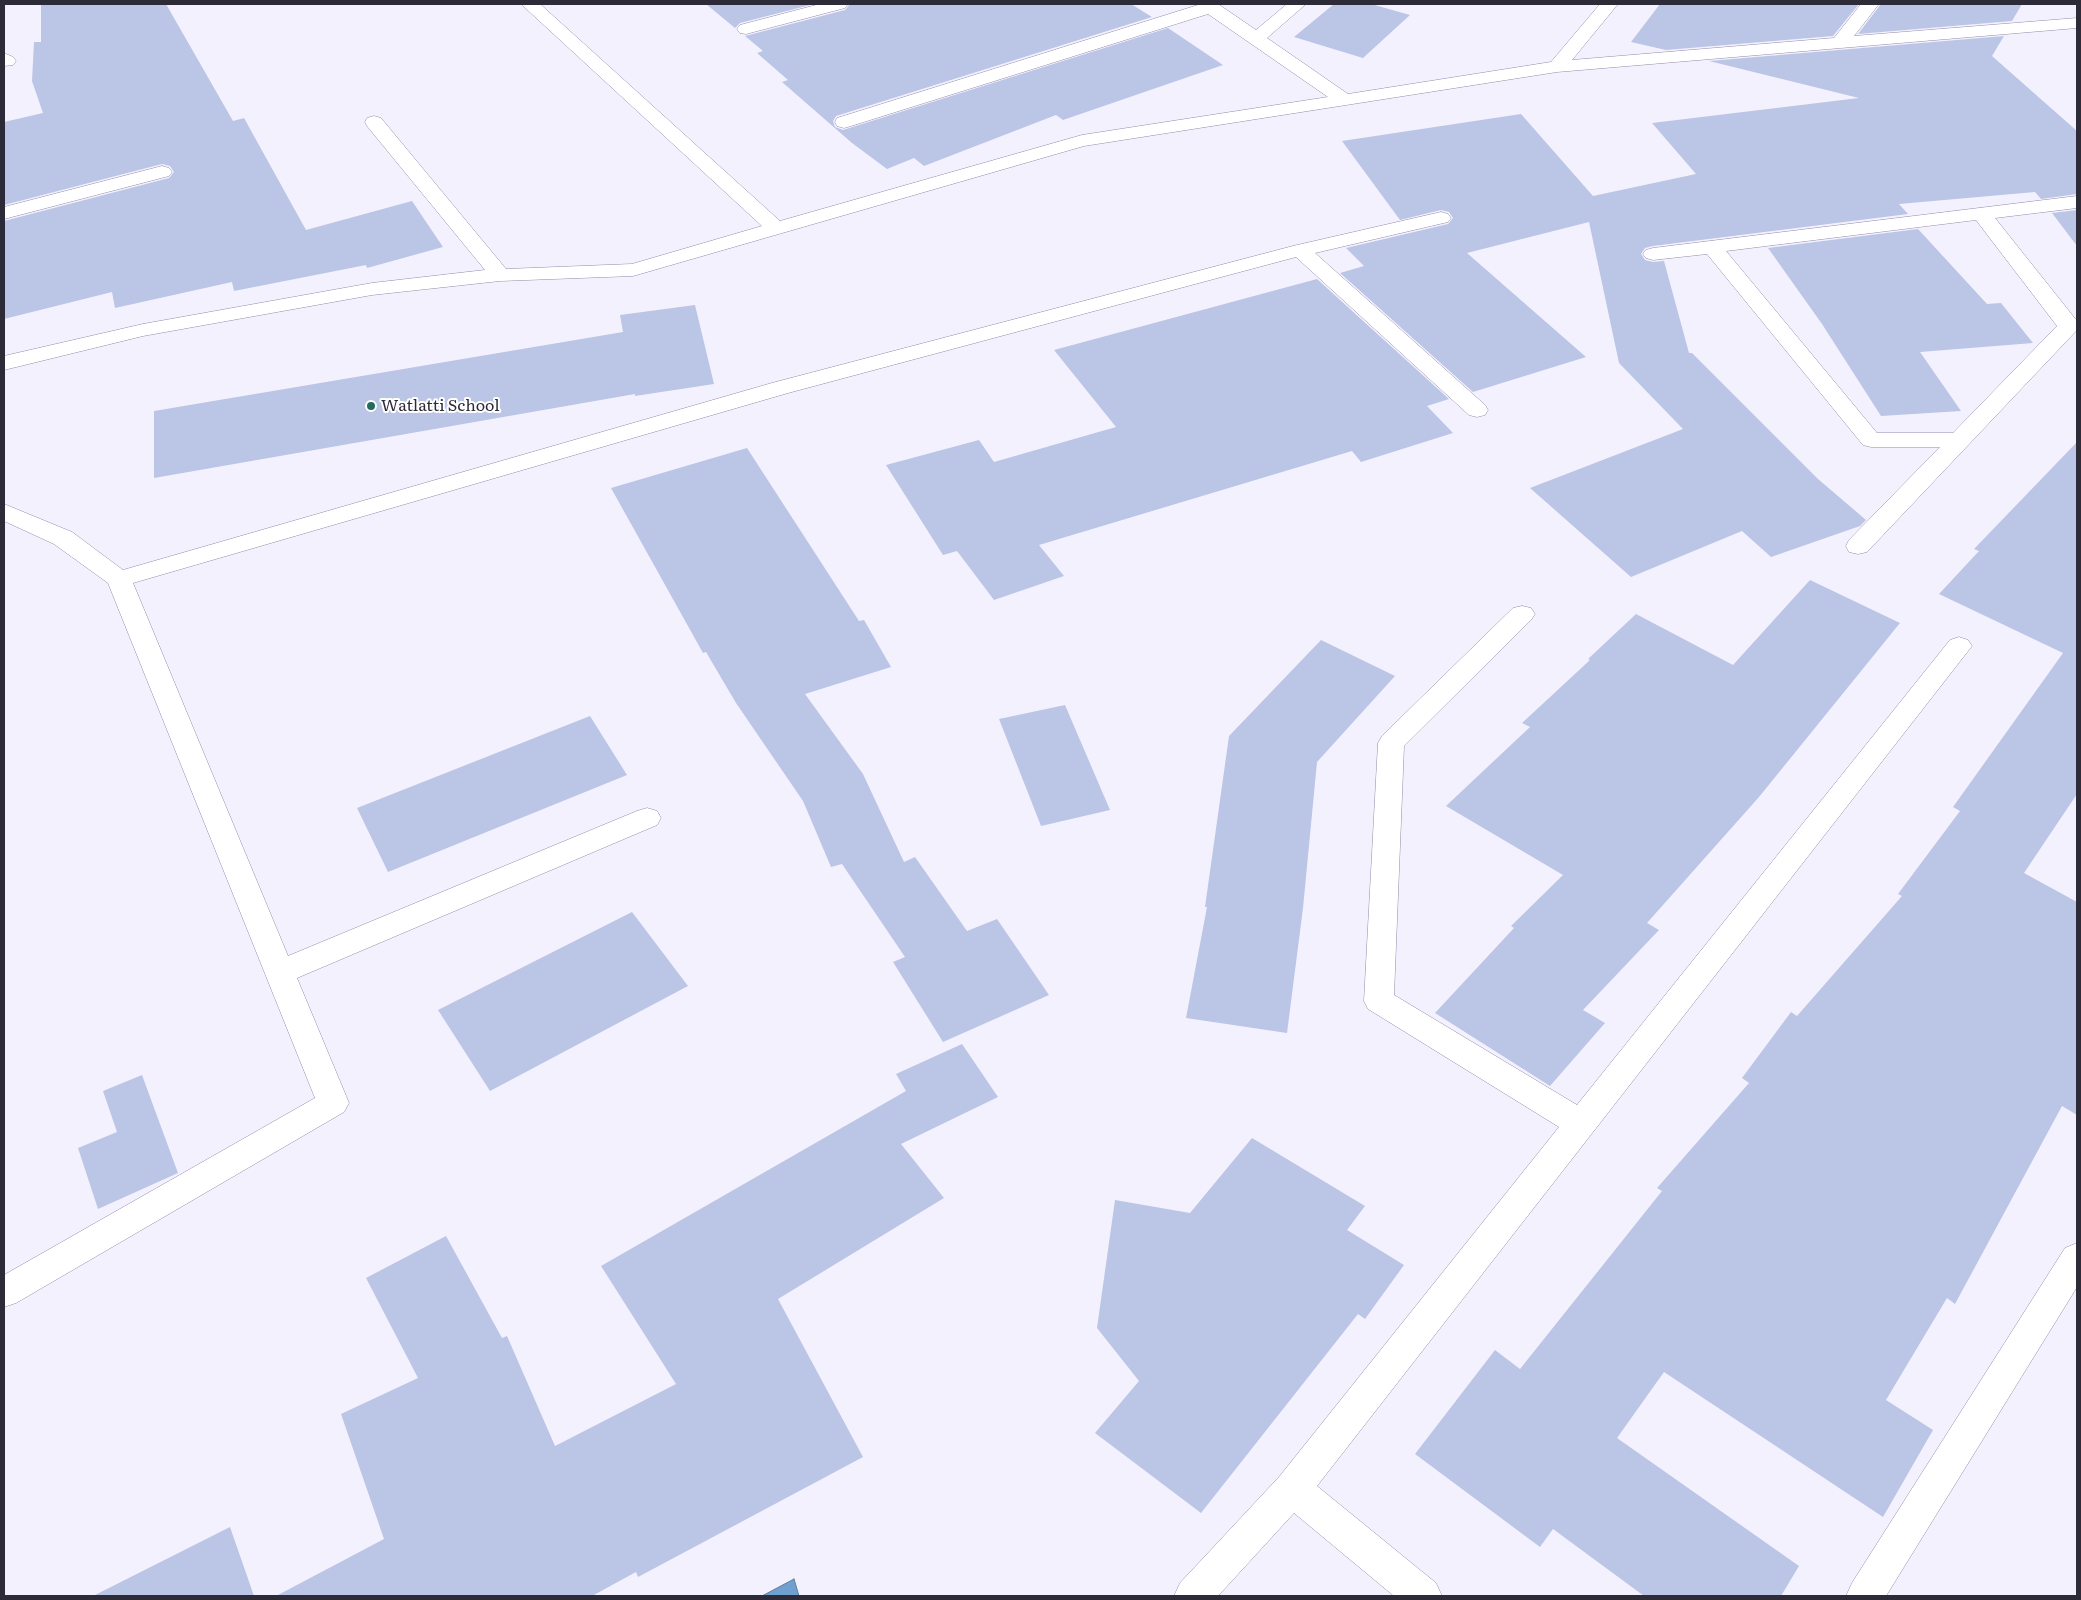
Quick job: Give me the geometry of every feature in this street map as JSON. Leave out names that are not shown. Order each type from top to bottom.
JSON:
[{"type":"street","points":[[530,4],[777,229]]},
{"type":"street","points":[[746,29],[839,4]]},
{"type":"street","points":[[1256,39],[1297,4]]},
{"type":"street","points":[[1557,67],[1609,4]]},
{"type":"street","points":[[1840,43],[1870,4]]},
{"type":"street","points":[[844,122],[1209,5],[1346,101]]},
{"type":"street","points":[[4,364],[143,330],[362,291],[500,275],[633,270],[1082,141],[1557,67],[2077,22]]},
{"type":"street","points":[[374,122],[500,275]]},
{"type":"street","points":[[4,213],[162,172]]},
{"type":"street","points":[[1653,254],[2077,202]]},
{"type":"street","points":[[1858,546],[2069,326],[1981,214]]},
{"type":"street","points":[[119,579],[780,388],[1300,250],[1441,218]]},
{"type":"street","points":[[1712,247],[1870,440],[1960,440]]},
{"type":"street","points":[[1300,250],[1477,410]]},
{"type":"street","points":[[4,512],[63,538],[119,579],[281,972],[333,1104],[4,1292]]},
{"type":"street","points":[[1522,614],[1391,743],[1379,1001],[1581,1124]]},
{"type":"street","points":[[1193,1596],[1292,1489],[1959,646]]},
{"type":"street","points":[[281,972],[648,818]]},
{"type":"street","points":[[1865,1596],[2077,1258]]},
{"type":"street","points":[[1292,1489],[1423,1596]]},
{"type":"water","points":[[794,1579],[799,1596],[762,1596]]},
{"type":"building","points":[[41,4],[166,4],[233,121],[244,118],[306,230],[412,201],[443,247],[367,268],[366,265],[234,291],[232,282],[115,308],[112,292],[4,319],[4,221],[169,178],[174,172],[170,166],[162,164],[4,205],[4,122],[43,113],[32,81],[34,42],[41,42]]},
{"type":"building","points":[[706,4],[814,4],[740,23],[735,28]]},
{"type":"building","points":[[850,4],[1131,4],[1152,17],[836,116],[833,121],[835,127],[843,130],[1168,28],[1223,65],[1063,120],[1056,115],[924,166],[914,158],[887,169],[852,143],[782,82],[788,80],[757,53],[763,51],[745,36],[845,10]]},
{"type":"building","points":[[1334,4],[1371,4],[1410,15],[1363,58],[1294,37]]},
{"type":"building","points":[[1660,4],[1859,4],[1833,36],[1666,50],[1631,42]]},
{"type":"building","points":[[1881,4],[2022,4],[2012,21],[1858,34]]},
{"type":"building","points":[[2004,36],[1992,56],[2077,131],[2077,194],[2041,199],[2035,192],[1899,204],[1908,214],[1653,246],[1645,248],[1641,254],[1645,260],[1653,262],[1664,261],[1689,353],[1692,353],[1818,479],[1866,520],[1860,526],[1771,557],[1742,531],[1631,577],[1530,488],[1683,429],[1619,363],[1589,222],[1467,253],[1586,357],[1473,392],[1340,273],[1364,266],[1346,248],[1448,224],[1453,218],[1449,212],[1441,210],[1400,220],[1342,141],[1521,114],[1593,196],[1696,174],[1652,123],[1859,98],[1709,61]]},
{"type":"building","points":[[2077,210],[2077,246],[2052,213]]},
{"type":"building","points":[[1918,229],[1987,304],[2001,303],[2033,343],[1920,352],[1961,411],[1881,416],[1822,324],[1768,248]]},
{"type":"building","points":[[1317,279],[1449,399],[1427,406],[1453,433],[1361,462],[1352,451],[1039,545],[1064,576],[994,600],[957,551],[943,555],[886,465],[979,440],[994,462],[1116,427],[1054,350]]},
{"type":"building","name":"Watlatti School","points":[[695,305],[714,384],[635,396],[635,394],[154,478],[154,411],[623,332],[620,315]]},
{"type":"building","points":[[2077,442],[2077,794],[2024,873],[2077,902],[2077,1115],[2062,1106],[1955,1304],[1947,1298],[1886,1400],[1933,1430],[1883,1517],[1664,1372],[1617,1438],[1799,1566],[1781,1596],[1644,1596],[1553,1529],[1540,1547],[1415,1454],[1495,1350],[1520,1369],[1662,1191],[1657,1188],[1749,1083],[1742,1078],[1791,1012],[1797,1016],[1902,896],[1898,894],[1960,811],[1953,807],[2063,653],[1939,594],[1979,551],[1974,549]]},
{"type":"building","points":[[747,448],[859,621],[864,620],[891,667],[805,694],[863,774],[904,862],[915,857],[967,931],[997,919],[1049,995],[943,1042],[893,962],[905,957],[842,864],[831,867],[803,801],[736,703],[706,652],[703,653],[611,488]]},
{"type":"building","points":[[1810,580],[1900,623],[1759,797],[1647,923],[1659,930],[1583,1010],[1605,1023],[1550,1086],[1435,1013],[1514,928],[1511,926],[1563,875],[1446,806],[1530,727],[1522,723],[1636,614],[1733,665]]},
{"type":"building","points":[[1321,640],[1395,676],[1317,762],[1303,908],[1287,1033],[1186,1018],[1207,907],[1205,907],[1229,736]]},
{"type":"building","points":[[1065,705],[1110,810],[1041,826],[999,719]]},
{"type":"building","points":[[590,716],[627,775],[388,872],[357,808]]},
{"type":"building","points":[[632,912],[688,986],[490,1091],[438,1010]]},
{"type":"building","points":[[962,1044],[998,1097],[901,1144],[944,1198],[778,1299],[863,1457],[638,1577],[636,1572],[592,1596],[276,1596],[384,1539],[341,1414],[418,1378],[366,1278],[446,1236],[502,1338],[507,1336],[555,1446],[676,1384],[601,1266],[906,1091],[896,1074]]},
{"type":"building","points":[[142,1075],[178,1173],[98,1209],[78,1148],[117,1132],[103,1091]]},
{"type":"building","points":[[1252,1138],[1365,1206],[1347,1230],[1404,1265],[1365,1319],[1358,1314],[1201,1513],[1095,1433],[1139,1381],[1097,1328],[1115,1200],[1190,1213]]},
{"type":"building","points":[[230,1527],[254,1596],[93,1596]]},
{"type":"place","name":"Watlatti School","points":[[371,406]]}]
